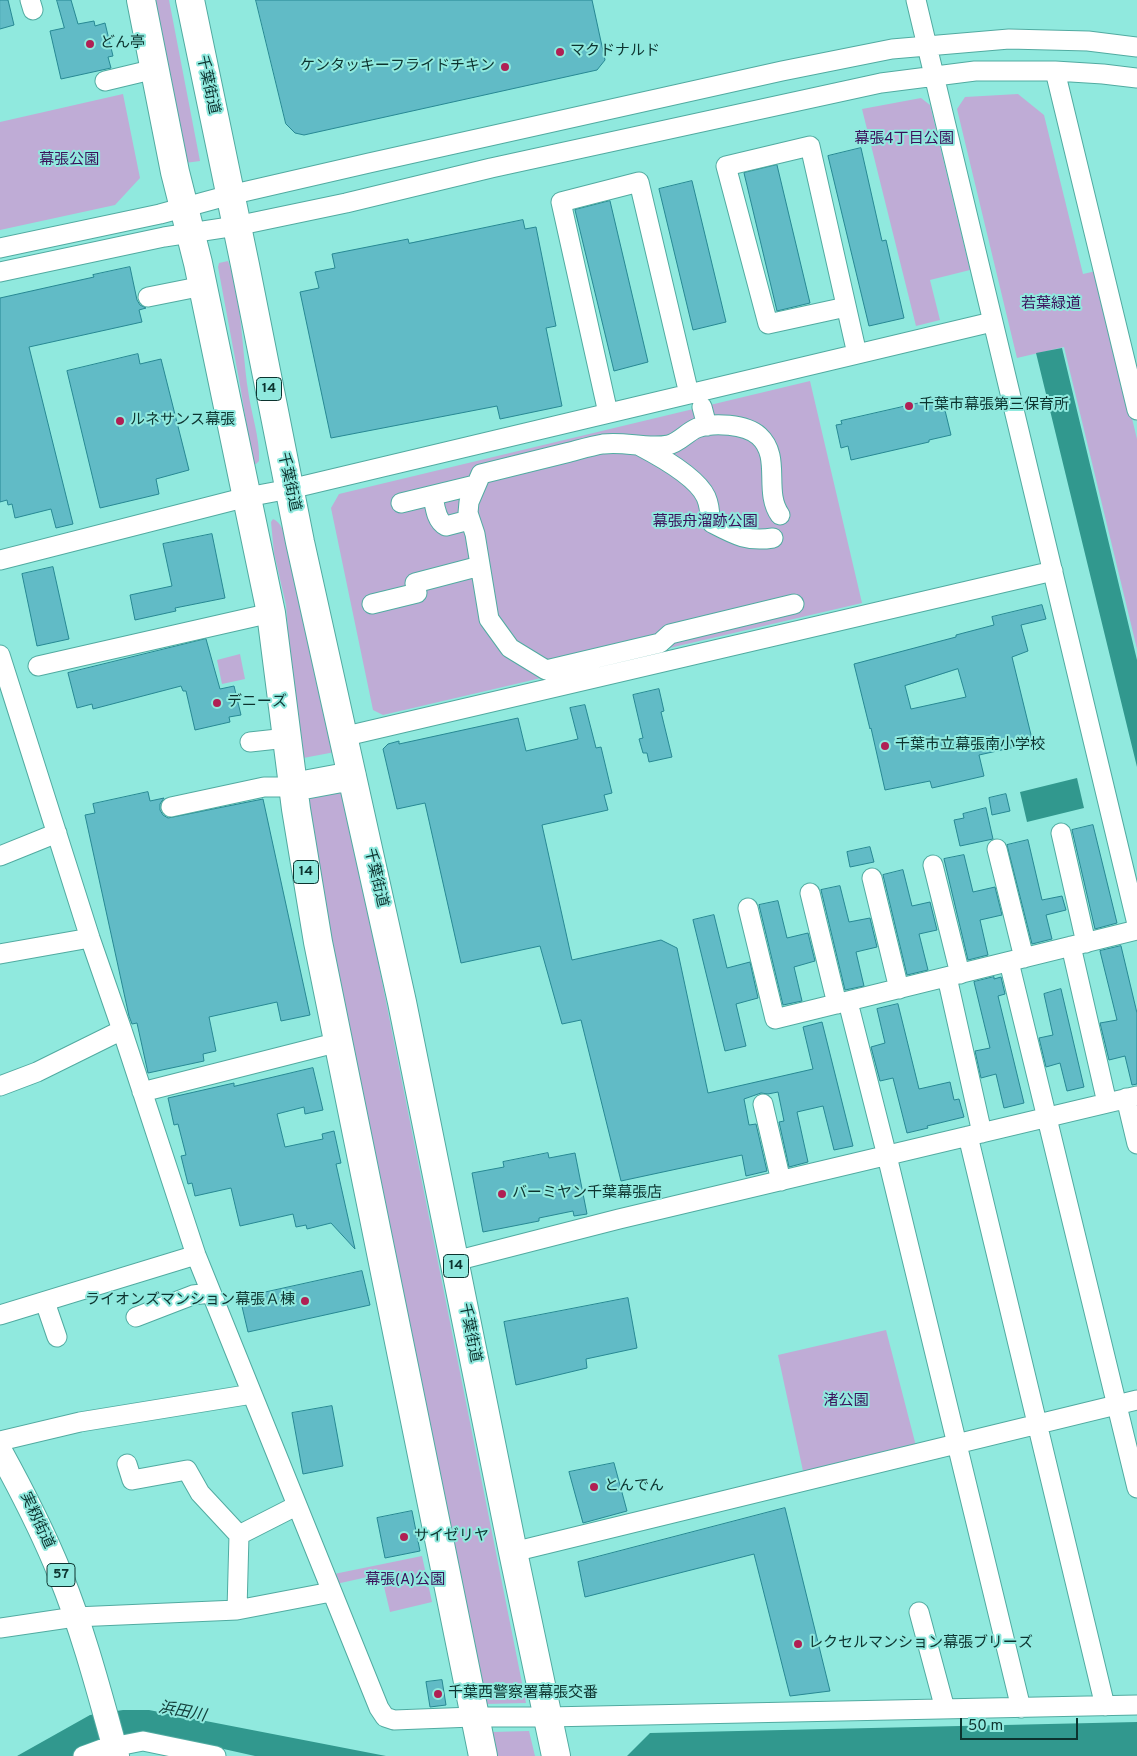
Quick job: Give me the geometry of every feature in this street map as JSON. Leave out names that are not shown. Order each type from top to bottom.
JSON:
[{"type":"highway","name":"14","points":[[141,0],[271,613],[293,787],[318,942],[479,1738]]},
{"type":"highway","name":"千葉街道","points":[[190,0],[311,596],[402,1002],[556,1756]]},
{"type":"highway","points":[[293,787],[352,776]]},
{"type":"main road","name":"実籾街道","points":[[0,1450],[31,1509],[60,1575],[104,1708],[115,1749]]},
{"type":"street","points":[[916,0],[1137,924]]},
{"type":"street","points":[[0,272],[164,237],[230,195],[782,71],[892,49],[1010,39],[1088,41],[1137,47]]},
{"type":"street","points":[[104,81],[155,69]]},
{"type":"street","points":[[0,248],[188,221],[236,226],[346,203],[509,164],[881,82],[975,71],[1055,71],[1137,78]]},
{"type":"street","points":[[1055,71],[1137,410]]},
{"type":"street","points":[[846,306],[768,324],[726,166],[810,146],[857,354]]},
{"type":"street","points":[[608,413],[561,202],[639,182],[695,400],[706,426]]},
{"type":"street","points":[[148,297],[202,286]]},
{"type":"street","points":[[0,560],[247,497],[290,489],[608,413],[695,400],[857,354],[992,322]]},
{"type":"street","points":[[669,453],[697,428],[731,425],[746,428],[766,443],[772,459],[774,501],[780,515]]},
{"type":"street","points":[[400,504],[432,496],[478,473],[602,444],[638,445],[669,453],[705,495],[712,523],[743,538],[759,540],[773,538]]},
{"type":"street","points":[[478,473],[468,512],[489,620],[510,648],[546,670],[660,643],[670,634],[794,604]]},
{"type":"street","points":[[432,496],[439,522],[446,526],[472,527]]},
{"type":"street","points":[[472,527],[484,544],[492,562],[492,572],[485,601]]},
{"type":"street","points":[[372,604],[417,593],[415,583],[480,566]]},
{"type":"street","points":[[342,736],[1053,572]]},
{"type":"street","points":[[38,666],[271,613]]},
{"type":"street","points":[[0,655],[90,938],[196,1255],[331,1592],[379,1708],[386,1717],[394,1720],[411,1720],[479,1738],[547,1717],[1137,1706]]},
{"type":"street","points":[[250,742],[287,738]]},
{"type":"street","points":[[171,806],[264,787],[293,787]]},
{"type":"street","points":[[0,856],[57,833]]},
{"type":"street","points":[[1061,833],[1078,944],[1107,1103]]},
{"type":"street","points":[[997,849],[1016,960],[1047,1117],[1137,1488]]},
{"type":"street","points":[[933,865],[953,975],[975,1135],[1037,1424],[1105,1706]]},
{"type":"street","points":[[872,878],[899,989]]},
{"type":"street","points":[[810,893],[887,1156],[1021,1708]]},
{"type":"street","points":[[748,908],[775,1020],[1137,930]]},
{"type":"street","points":[[0,954],[90,938]]},
{"type":"street","points":[[0,1086],[37,1072],[122,1030]]},
{"type":"street","points":[[142,1092],[339,1042]]},
{"type":"street","points":[[455,1260],[1131,1097],[1137,1144]]},
{"type":"street","points":[[763,1104],[781,1181]]},
{"type":"street","points":[[0,1315],[196,1255]]},
{"type":"street","points":[[136,1317],[193,1296],[210,1293]]},
{"type":"street","points":[[45,1302],[57,1337]]},
{"type":"street","points":[[0,1441],[80,1422],[252,1394]]},
{"type":"street","points":[[513,1552],[1137,1400]]},
{"type":"street","points":[[127,1464],[132,1480],[187,1470],[200,1493],[239,1535],[237,1610]]},
{"type":"street","points":[[239,1535],[296,1506]]},
{"type":"street","points":[[0,1628],[75,1617],[237,1610],[331,1592]]},
{"type":"street","points":[[919,1612],[945,1709]]},
{"type":"street","points":[[83,1756],[102,1749],[115,1749],[143,1741],[216,1756]]},
{"type":"green space","points":[[140,0],[169,0],[200,161],[185,163]]},
{"type":"green space","name":"幕張公園","points":[[123,94],[140,178],[115,205],[0,230],[0,122]]},
{"type":"green space","name":"若葉緑道","points":[[1018,94],[1044,115],[1083,274],[1096,271],[1137,439],[1137,649],[1064,347],[1017,358],[957,109],[965,97]]},
{"type":"green space","name":"幕張4丁目公園","points":[[921,98],[930,105],[970,270],[930,280],[940,320],[916,326],[862,109]]},
{"type":"green space","points":[[228,261],[236,292],[248,390],[258,443],[259,461],[256,464],[253,464],[218,267],[219,263]]},
{"type":"green space","name":"幕張舟溜跡公園","points":[[810,381],[862,603],[383,715],[373,710],[331,508],[339,494]]},
{"type":"green space","points":[[273,519],[282,528],[290,551],[335,752],[298,759],[286,605],[274,553],[271,522]]},
{"type":"green space","points":[[240,654],[245,679],[222,684],[217,660]]},
{"type":"green space","points":[[344,791],[526,1703],[486,1704],[303,797]]},
{"type":"green space","name":"渚公園","points":[[886,1330],[916,1446],[803,1471],[778,1355]]},
{"type":"green space","name":"幕張(A)公園","points":[[422,1556],[432,1602],[390,1612],[381,1574],[336,1584],[334,1574]]},
{"type":"green space","points":[[529,1731],[535,1756],[496,1756],[492,1732]]},
{"type":"water","points":[[1062,348],[1137,660],[1137,767],[1036,353]]},
{"type":"water","points":[[1077,778],[1084,808],[1027,822],[1020,792]]},
{"type":"water","points":[[123,1710],[149,1710],[386,1756],[255,1756],[143,1731],[97,1745],[74,1756],[17,1756],[90,1715]]},
{"type":"water","points":[[1137,1722],[1137,1756],[627,1756],[650,1733]]},
{"type":"building","points":[[0,0],[8,0],[14,25],[0,29]]},
{"type":"building","points":[[57,0],[71,0],[78,24],[94,21],[95,26],[105,23],[113,56],[108,57],[111,68],[61,79],[50,31],[64,28]]},
{"type":"building","points":[[256,0],[592,0],[605,60],[597,70],[304,135],[295,133],[286,124]]},
{"type":"building","points":[[861,148],[882,241],[886,240],[904,318],[869,326],[828,156]]},
{"type":"building","points":[[777,165],[810,303],[777,311],[744,173]]},
{"type":"building","points":[[692,181],[726,322],[693,330],[659,189]]},
{"type":"building","points":[[610,201],[648,362],[614,371],[575,210]]},
{"type":"building","points":[[523,220],[525,229],[536,227],[556,326],[546,328],[562,406],[500,419],[497,406],[331,438],[300,292],[319,288],[315,272],[335,268],[332,254],[408,239],[409,243]]},
{"type":"building","points":[[130,267],[137,300],[140,305],[146,308],[139,310],[142,322],[29,347],[73,524],[56,528],[51,509],[15,518],[12,504],[8,505],[7,500],[0,502],[0,298]]},
{"type":"building","points":[[138,354],[140,364],[161,359],[189,470],[156,479],[159,494],[100,508],[67,371]]},
{"type":"building","points":[[942,398],[951,435],[851,460],[848,446],[841,448],[836,425],[842,424],[841,421]]},
{"type":"building","points":[[212,534],[225,598],[175,608],[176,611],[135,620],[130,595],[172,586],[163,544]]},
{"type":"building","points":[[53,567],[69,639],[37,646],[22,574]]},
{"type":"building","points":[[1042,605],[1046,619],[1021,625],[1028,651],[1012,657],[1033,743],[979,755],[984,776],[932,788],[930,781],[885,790],[854,664],[994,625],[992,617]],"holes":[[[958,669],[966,697],[911,709],[905,686]]]},
{"type":"building","points":[[206,639],[220,689],[234,686],[241,715],[229,717],[230,722],[195,730],[186,691],[183,691],[181,686],[93,709],[92,704],[77,708],[68,673]]},
{"type":"building","points":[[659,689],[664,711],[661,712],[672,757],[649,762],[647,753],[643,753],[639,739],[643,738],[633,695]]},
{"type":"building","points":[[585,705],[596,748],[601,747],[612,793],[604,795],[608,810],[542,825],[572,960],[661,940],[677,948],[708,1093],[813,1069],[803,1027],[822,1022],[853,1146],[834,1150],[823,1106],[797,1112],[808,1162],[789,1167],[779,1122],[784,1121],[778,1092],[761,1093],[744,1099],[749,1125],[756,1124],[767,1171],[746,1176],[742,1155],[621,1181],[581,1020],[562,1024],[540,946],[461,963],[425,803],[397,809],[383,749],[388,744],[399,741],[399,744],[518,718],[526,751],[578,739],[570,708]]},
{"type":"building","points":[[148,792],[150,801],[164,798],[160,804],[160,810],[168,818],[263,799],[310,1015],[281,1021],[277,1002],[209,1017],[216,1051],[203,1054],[204,1061],[148,1073],[137,1023],[132,1024],[129,1016],[85,815],[95,813],[93,804]]},
{"type":"building","points":[[1006,794],[1010,811],[992,815],[989,798]]},
{"type":"building","points":[[986,808],[993,839],[960,846],[954,820],[964,818],[963,814]]},
{"type":"building","points":[[1093,825],[1117,923],[1095,929],[1072,830]]},
{"type":"building","points":[[1028,840],[1042,900],[1062,896],[1066,910],[1046,915],[1052,939],[1032,944],[1007,845]]},
{"type":"building","points":[[870,847],[874,862],[850,867],[847,852]]},
{"type":"building","points":[[964,855],[973,892],[995,887],[1002,915],[980,920],[988,955],[968,960],[944,859]]},
{"type":"building","points":[[903,870],[912,906],[930,902],[937,930],[919,934],[928,970],[907,975],[883,875]]},
{"type":"building","points":[[840,886],[849,922],[870,918],[877,947],[856,952],[864,986],[845,990],[821,890]]},
{"type":"building","points":[[778,901],[787,938],[808,933],[815,961],[794,967],[802,1001],[783,1005],[759,905]]},
{"type":"building","points":[[714,915],[727,968],[750,962],[758,998],[736,1004],[746,1046],[725,1051],[693,920]]},
{"type":"building","points":[[1121,946],[1137,1013],[1137,1084],[1132,1085],[1125,1056],[1109,1060],[1100,1023],[1117,1020],[1100,951]]},
{"type":"building","points":[[994,977],[994,979],[1001,977],[1005,994],[998,996],[1024,1103],[1004,1108],[996,1074],[981,1078],[975,1051],[990,1048],[974,982]]},
{"type":"building","points":[[1061,989],[1084,1087],[1067,1091],[1060,1063],[1046,1067],[1039,1038],[1053,1035],[1044,994]]},
{"type":"building","points":[[898,1004],[919,1089],[950,1082],[954,1100],[959,1099],[964,1117],[907,1133],[893,1078],[880,1081],[871,1047],[885,1043],[877,1009]]},
{"type":"building","points":[[313,1068],[323,1110],[305,1114],[304,1107],[277,1114],[285,1147],[323,1139],[322,1134],[334,1131],[341,1163],[336,1164],[355,1249],[331,1223],[307,1229],[306,1225],[296,1227],[293,1214],[240,1226],[231,1188],[195,1196],[192,1183],[188,1184],[181,1156],[186,1155],[178,1124],[174,1125],[168,1098],[234,1083],[234,1086]]},
{"type":"building","points":[[548,1153],[549,1158],[575,1153],[587,1214],[574,1216],[573,1211],[539,1218],[539,1221],[483,1232],[472,1173],[504,1167],[503,1162]]},
{"type":"building","name":"ライオンズマンション幕張Ａ棟","points":[[362,1271],[370,1305],[248,1332],[240,1298]]},
{"type":"building","points":[[628,1298],[637,1348],[586,1359],[587,1368],[516,1385],[504,1322]]},
{"type":"building","points":[[332,1406],[343,1466],[303,1474],[292,1413]]},
{"type":"building","points":[[614,1463],[627,1511],[583,1523],[569,1472]]},
{"type":"building","name":"レクセルマンション幕張ブリーズ","points":[[785,1508],[830,1691],[790,1696],[754,1554],[585,1597],[578,1562]]},
{"type":"building","points":[[412,1511],[420,1551],[385,1558],[377,1518]]},
{"type":"building","points":[[442,1680],[446,1705],[430,1707],[426,1682]]},
{"type":"place","name":"どん亭","points":[[90,44]]},
{"type":"place","name":"マクドナルド","points":[[560,52]]},
{"type":"place","name":"ケンタッキーフライドチキン","points":[[505,67]]},
{"type":"place","name":"千葉市幕張第三保育所","points":[[909,406]]},
{"type":"place","name":"ルネサンス幕張","points":[[120,421]]},
{"type":"place","name":"デニーズ","points":[[217,703]]},
{"type":"place","name":"千葉市立幕張南小学校","points":[[885,746]]},
{"type":"place","name":"バーミヤン千葉幕張店","points":[[502,1194]]},
{"type":"place","name":"ライオンズマンション幕張Ａ棟","points":[[305,1301]]},
{"type":"place","name":"とんでん","points":[[594,1487]]},
{"type":"place","name":"サイゼリヤ","points":[[404,1537]]},
{"type":"place","name":"レクセルマンション幕張ブリーズ","points":[[798,1644]]},
{"type":"place","name":"千葉西警察署幕張交番","points":[[438,1694]]},
{"type":"water label","name":"浜田川","points":[[182,1713]]}]
